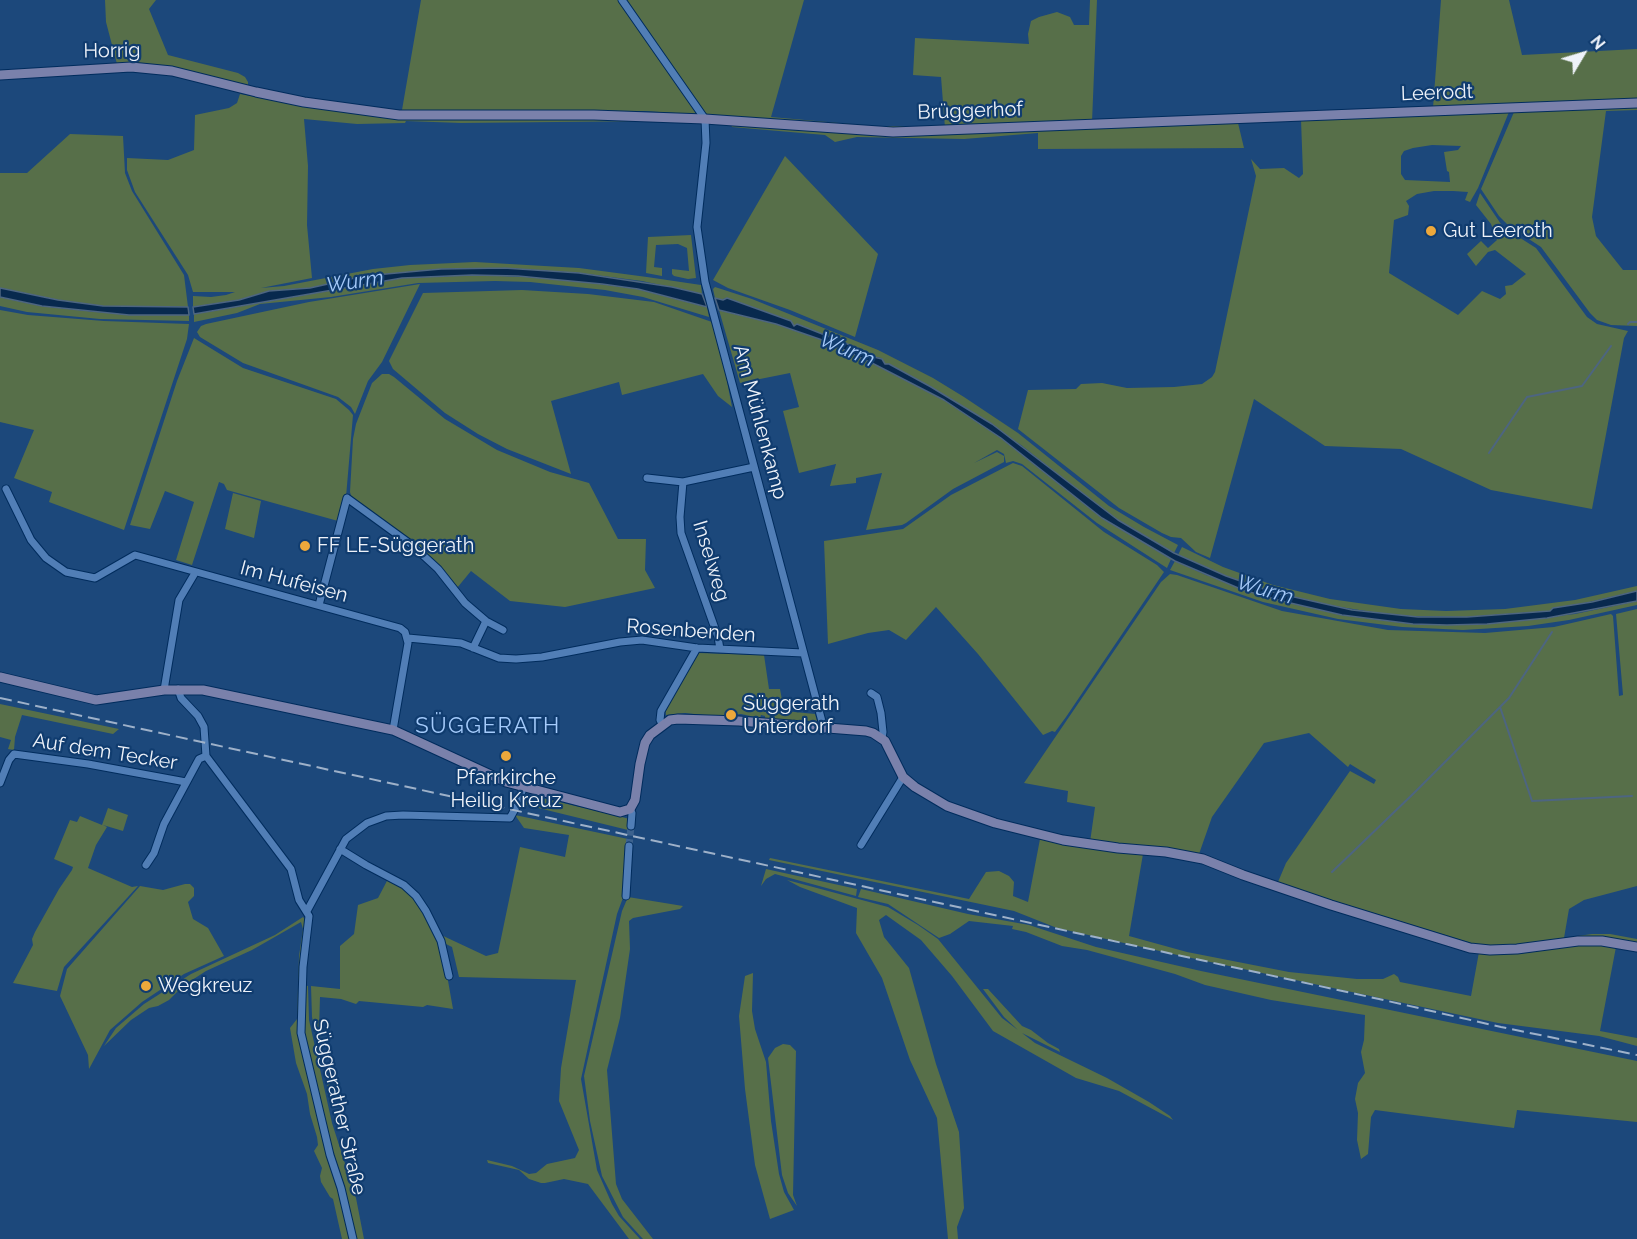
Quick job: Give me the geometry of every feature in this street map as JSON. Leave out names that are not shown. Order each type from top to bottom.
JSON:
[{"type":"main road","name":"Horrig","points":[[0,75],[131,66],[172,71],[294,100],[399,115],[594,115],[705,118]]},
{"type":"main road","name":"Leerodt","points":[[1238,119],[1637,103]]},
{"type":"main road","name":"Brüggerhof","points":[[705,118],[893,132],[1238,119]]},
{"type":"main road","points":[[0,677],[96,699],[164,690],[203,690],[393,730],[523,788],[620,812],[630,809],[635,800],[642,750],[650,735],[662,724],[678,719],[739,721],[866,731],[882,738],[889,746],[903,777],[915,787],[964,813],[1063,840],[1166,852],[1203,859],[1312,899],[1470,948],[1517,949],[1578,941],[1602,941],[1637,947]]},
{"type":"street","points":[[622,0],[705,118]]},
{"type":"street","name":"Am Mühlenkamp","points":[[705,118],[706,143],[697,227],[709,294],[824,729]]},
{"type":"street","points":[[647,478],[683,482],[754,467]]},
{"type":"street","name":"Inselweg","points":[[683,482],[681,533],[720,649]]},
{"type":"street","name":"Im Hufeisen","points":[[6,489],[31,540],[46,558],[66,572],[95,578],[135,555],[400,628],[408,638]]},
{"type":"street","points":[[319,605],[347,498],[413,546],[451,584],[465,603],[486,621],[503,630]]},
{"type":"street","points":[[164,690],[179,600],[195,573]]},
{"type":"street","points":[[473,648],[486,621]]},
{"type":"street","points":[[393,730],[408,638]]},
{"type":"street","name":"Rosenbenden","points":[[408,638],[461,643],[498,658],[516,659],[542,657],[642,640],[697,648],[803,653]]},
{"type":"street","points":[[662,724],[661,711],[697,648]]},
{"type":"street","points":[[177,689],[181,698],[198,716],[204,727],[206,756],[291,869],[299,900],[307,911],[340,849],[355,830],[367,823],[386,816],[403,815],[510,818],[520,800],[523,788]]},
{"type":"street","points":[[871,693],[877,697],[881,713],[882,738]]},
{"type":"street","name":"Auf dem Tecker","points":[[0,783],[9,760],[14,754],[88,764],[186,783]]},
{"type":"street","points":[[146,865],[154,853],[164,824],[199,759],[206,756]]},
{"type":"street","points":[[861,845],[903,777]]},
{"type":"street","points":[[630,809],[631,826]]},
{"type":"street","points":[[626,896],[629,846]]},
{"type":"street","points":[[340,849],[404,885],[416,897],[441,940],[449,976]]},
{"type":"street","name":"Süggerather Straße","points":[[307,911],[309,923],[303,967],[301,1033],[353,1239]]},
{"type":"green space","points":[[105,0],[156,0],[149,9],[168,55],[238,73],[245,77],[248,88],[117,64],[106,22]]},
{"type":"green space","points":[[421,0],[804,0],[771,117],[873,126],[912,126],[911,129],[645,111],[402,110]]},
{"type":"green space","points":[[1090,0],[1097,0],[1092,122],[945,128],[941,77],[913,75],[915,38],[1029,44],[1028,34],[1031,21],[1039,17],[1057,12],[1070,17],[1074,25],[1089,25]]},
{"type":"green space","points":[[1441,0],[1509,0],[1522,55],[1637,49],[1637,100],[1433,108]]},
{"type":"green space","points":[[240,94],[328,110],[694,121],[697,123],[406,121],[405,123],[357,124],[304,119],[308,166],[307,225],[312,278],[261,288],[284,286],[373,269],[475,262],[579,268],[647,277],[701,285],[702,294],[642,281],[579,273],[504,268],[441,269],[364,276],[310,288],[269,291],[239,300],[193,307],[193,296],[211,297],[235,292],[193,292],[188,275],[135,192],[127,170],[127,158],[168,160],[194,150],[195,115],[229,108],[237,103]]},
{"type":"green space","points":[[1637,107],[1637,110],[1606,111],[1592,217],[1596,236],[1623,270],[1637,270],[1637,326],[1611,325],[1597,320],[1590,313],[1541,247],[1509,226],[1499,216],[1481,189],[1514,112]]},
{"type":"green space","points":[[1509,112],[1470,202],[1465,200],[1468,192],[1453,191],[1417,194],[1406,201],[1409,206],[1408,215],[1394,220],[1389,273],[1458,315],[1482,291],[1500,299],[1506,294],[1505,286],[1512,285],[1526,274],[1495,250],[1488,252],[1476,266],[1467,254],[1481,241],[1488,248],[1497,240],[1491,224],[1476,205],[1480,193],[1503,227],[1536,248],[1587,317],[1597,324],[1628,331],[1624,338],[1592,509],[1491,490],[1401,449],[1325,446],[1254,399],[1210,558],[1196,552],[1181,538],[1162,533],[1119,508],[1018,429],[1028,390],[1076,389],[1081,384],[1102,383],[1127,388],[1174,387],[1202,384],[1212,377],[1215,372],[1256,176],[1251,159],[1260,169],[1284,168],[1299,178],[1303,174],[1301,120]],"holes":[[[1432,145],[1461,146],[1458,150],[1444,152],[1450,182],[1405,180],[1401,174],[1401,156],[1404,151]]]},
{"type":"green space","points":[[730,123],[857,134],[905,135],[1238,123],[1244,148],[1038,149],[1038,133],[964,139],[857,137],[835,142],[825,135],[732,127]]},
{"type":"green space","points":[[70,134],[123,136],[125,173],[132,191],[184,275],[188,307],[103,306],[58,300],[0,288],[0,173],[27,173]]},
{"type":"green space","points":[[785,156],[878,254],[855,337],[728,288],[713,280]]},
{"type":"green space","points":[[691,235],[696,278],[688,279],[672,274],[672,269],[689,271],[687,248],[678,244],[656,245],[654,267],[662,268],[662,276],[646,273],[648,237]]},
{"type":"green space","points":[[472,275],[555,278],[638,289],[707,307],[709,317],[643,297],[605,290],[530,282],[495,281],[418,283],[331,297],[260,304],[237,313],[194,322],[194,314],[402,278]]},
{"type":"green space","points":[[420,284],[382,362],[368,381],[355,414],[351,407],[338,397],[243,363],[200,337],[197,332],[201,326],[206,324],[309,302]]},
{"type":"green space","points":[[715,287],[752,299],[878,350],[933,378],[1018,433],[1109,506],[1178,545],[1174,553],[1118,520],[1021,445],[885,364],[881,358],[866,355],[860,349],[797,324],[794,326],[790,321],[727,298],[719,300],[715,298],[713,289]]},
{"type":"green space","points":[[522,290],[588,294],[654,302],[712,322],[732,407],[718,396],[703,374],[622,395],[619,382],[551,401],[571,474],[507,449],[478,434],[445,413],[393,369],[389,361],[423,293]]},
{"type":"green space","points":[[0,297],[42,306],[96,312],[189,315],[189,321],[100,319],[27,312],[0,306]]},
{"type":"green space","points":[[0,310],[28,315],[104,321],[189,324],[187,339],[124,530],[49,502],[52,492],[14,478],[34,430],[0,422]]},
{"type":"green space","points":[[719,310],[776,324],[828,342],[944,400],[1001,438],[1102,518],[1171,559],[1167,568],[1097,523],[1022,464],[1013,461],[1006,463],[1004,454],[997,450],[974,463],[997,452],[1004,456],[1004,462],[953,489],[906,523],[866,530],[882,473],[856,478],[856,483],[830,486],[836,464],[799,473],[783,411],[799,407],[790,373],[740,383]]},
{"type":"green space","points":[[194,338],[243,368],[336,399],[353,415],[346,497],[338,521],[227,490],[224,484],[219,482],[192,565],[176,560],[194,502],[165,491],[150,529],[130,525],[177,381]]},
{"type":"green space","points":[[382,374],[394,377],[445,419],[497,450],[550,472],[589,483],[618,539],[646,539],[645,570],[655,588],[565,607],[510,601],[471,571],[457,588],[441,570],[352,499],[350,492],[356,424],[372,383]]},
{"type":"green space","points":[[1013,463],[1022,466],[1104,532],[1157,565],[1164,572],[1055,732],[1043,735],[978,654],[936,607],[906,640],[889,630],[828,644],[824,541],[903,529],[951,495]]},
{"type":"green space","points":[[233,493],[261,501],[254,538],[225,529]]},
{"type":"green space","points":[[1182,547],[1223,567],[1273,585],[1330,599],[1401,609],[1446,611],[1505,609],[1575,600],[1637,586],[1637,591],[1550,611],[1467,617],[1398,616],[1321,604],[1272,592],[1226,576],[1178,555]]},
{"type":"green space","points":[[1175,561],[1206,575],[1342,615],[1413,624],[1487,624],[1575,614],[1637,601],[1637,605],[1569,620],[1528,626],[1463,630],[1402,627],[1338,619],[1263,602],[1170,570]]},
{"type":"green space","points":[[1170,574],[1282,611],[1388,630],[1485,633],[1554,627],[1611,614],[1619,696],[1623,695],[1616,614],[1637,609],[1637,886],[1584,900],[1569,909],[1564,938],[1610,934],[1637,939],[1637,944],[1501,947],[1478,945],[1278,882],[1286,863],[1350,771],[1374,784],[1376,780],[1350,764],[1348,767],[1309,733],[1264,743],[1212,817],[1199,854],[1090,842],[1095,807],[1067,802],[1068,791],[1024,783],[1161,582]]},
{"type":"green space","points":[[699,653],[764,655],[769,689],[780,689],[784,711],[815,714],[817,721],[815,723],[765,719],[765,716],[761,715],[760,718],[741,714],[666,715],[665,709]]},
{"type":"green space","points":[[0,704],[119,729],[113,734],[22,715],[15,737],[14,750],[8,749],[11,740],[0,737]]},
{"type":"green space","points":[[542,798],[630,819],[628,830],[522,804],[524,801],[535,803]]},
{"type":"green space","points":[[108,808],[128,815],[123,831],[103,825],[107,827],[96,845],[88,868],[132,887],[138,886],[64,967],[57,991],[13,983],[33,945],[32,939],[35,932],[72,870],[73,867],[54,859],[70,820],[77,822],[80,816],[102,825]]},
{"type":"green space","points":[[515,815],[628,839],[624,895],[617,914],[581,1079],[597,1170],[619,1216],[640,1239],[629,1239],[588,1184],[564,1179],[541,1183],[529,1179],[519,1170],[488,1163],[487,1160],[512,1166],[529,1174],[536,1173],[547,1164],[575,1158],[579,1150],[559,1101],[561,1068],[576,980],[459,977],[452,947],[442,942],[439,934],[486,956],[498,953],[520,847],[565,857],[569,835],[524,828]]},
{"type":"green space","points":[[1040,839],[1070,846],[1143,854],[1129,936],[1187,952],[1289,972],[1357,979],[1383,979],[1394,974],[1400,982],[1471,996],[1479,952],[1517,954],[1590,944],[1616,947],[1600,1031],[1637,1038],[1637,1046],[1599,1036],[1498,1023],[1182,956],[1057,928],[1014,911],[769,860],[770,858],[969,899],[986,872],[999,871],[1009,876],[1014,882],[1013,896],[1028,902]]},
{"type":"green space","points":[[766,869],[857,889],[856,896],[775,874],[766,879],[761,886]]},
{"type":"green space","points":[[388,879],[406,889],[430,922],[444,958],[453,1009],[359,1001],[356,1004],[341,999],[320,997],[319,1030],[333,1101],[331,1102],[312,1017],[311,986],[340,989],[340,946],[354,934],[358,905],[378,898]]},
{"type":"green space","points":[[787,880],[888,907],[918,925],[938,939],[1002,1018],[1018,1030],[1004,1017],[983,989],[988,989],[1022,1026],[1059,1049],[1060,1052],[1022,1033],[1035,1043],[1107,1078],[1149,1102],[1173,1120],[1119,1091],[1076,1078],[993,1031],[952,976],[921,940],[886,915],[879,920],[884,937],[909,968],[936,1064],[959,1132],[964,1208],[957,1227],[958,1239],[948,1239],[937,1118],[910,1060],[882,978],[856,933],[857,908]]},
{"type":"green space","points":[[190,884],[194,888],[194,896],[188,902],[193,919],[208,928],[224,956],[184,974],[142,1002],[110,1030],[89,1069],[88,1055],[60,996],[67,969],[140,886],[163,890]]},
{"type":"green space","points":[[861,889],[968,914],[1029,925],[1096,947],[1201,971],[1637,1061],[1637,1122],[1517,1110],[1514,1128],[1375,1110],[1371,1117],[1368,1154],[1361,1159],[1357,1140],[1358,1113],[1355,1099],[1358,1083],[1365,1073],[1361,1052],[1365,1015],[1271,1000],[1205,985],[1175,974],[1087,950],[1062,946],[1012,929],[1013,926],[969,921],[950,934],[939,938],[888,904],[858,897]]},
{"type":"green space","points":[[628,897],[683,906],[680,909],[633,918],[629,921],[630,949],[620,1018],[607,1070],[616,1184],[622,1199],[653,1239],[643,1239],[623,1217],[602,1176],[590,1121],[584,1076],[622,911]]},
{"type":"green space","points":[[303,917],[306,921],[299,1018],[351,1239],[342,1239],[333,1199],[321,1182],[322,1168],[314,1151],[318,1145],[317,1137],[307,1094],[296,1063],[290,1028],[297,1019],[299,956],[303,929],[301,922],[252,950],[206,971],[183,986],[169,1000],[149,1008],[131,1020],[104,1046],[116,1028],[144,1004],[191,974],[275,935]]},
{"type":"green space","points":[[753,973],[752,1011],[755,1029],[766,1062],[771,1121],[779,1174],[784,1192],[794,1210],[770,1219],[755,1165],[745,1089],[739,1016],[745,976]]},
{"type":"green space","points":[[304,985],[308,986],[309,1020],[332,1123],[356,1198],[364,1239],[356,1239],[345,1191],[329,1139],[304,1032]]},
{"type":"green space","points":[[783,1044],[790,1045],[796,1051],[793,1195],[797,1206],[788,1193],[782,1175],[768,1058],[775,1048]]},
{"type":"water","name":"Wurm","points":[[504,268],[579,273],[672,287],[702,294],[707,307],[638,289],[602,284],[518,276],[472,275],[402,278],[194,314],[193,307],[239,300],[269,291],[310,288],[364,276],[441,269]]},
{"type":"water","points":[[0,288],[58,300],[103,306],[188,307],[189,315],[129,315],[42,306],[0,297]]},
{"type":"water","name":"Wurm","points":[[715,298],[723,300],[727,298],[791,321],[794,326],[797,324],[860,349],[866,355],[882,359],[885,364],[931,387],[992,424],[1118,520],[1174,553],[1226,576],[1272,592],[1352,610],[1418,617],[1467,617],[1550,611],[1553,608],[1592,602],[1637,591],[1637,601],[1547,618],[1447,625],[1413,624],[1342,615],[1243,590],[1175,561],[1102,518],[1001,438],[944,400],[828,342],[776,324],[719,310]]},
{"type":"waterway","points":[[1628,324],[1637,322]]},
{"type":"waterway","points":[[1489,453],[1527,397],[1582,386],[1611,346]]},
{"type":"waterway","points":[[1332,872],[1509,698],[1552,632]]},
{"type":"waterway","points":[[1500,707],[1532,801],[1632,796]]},
{"type":"tunnel","points":[[629,846],[631,826]]},
{"type":"railway","points":[[0,698],[1637,1055]]},
{"type":"place","name":"Gut Leeroth","points":[[1431,231]]},
{"type":"place","name":"FF LE-Süggerath","points":[[305,546]]},
{"type":"place","name":"Süggerath Unterdorf","points":[[731,715]]},
{"type":"place","name":"Pfarrkirche Heilig Kreuz","points":[[506,756]]},
{"type":"place","name":"Wegkreuz","points":[[146,986]]},
{"type":"district","name":"SÜGGERATH","points":[[488,726]]}]
